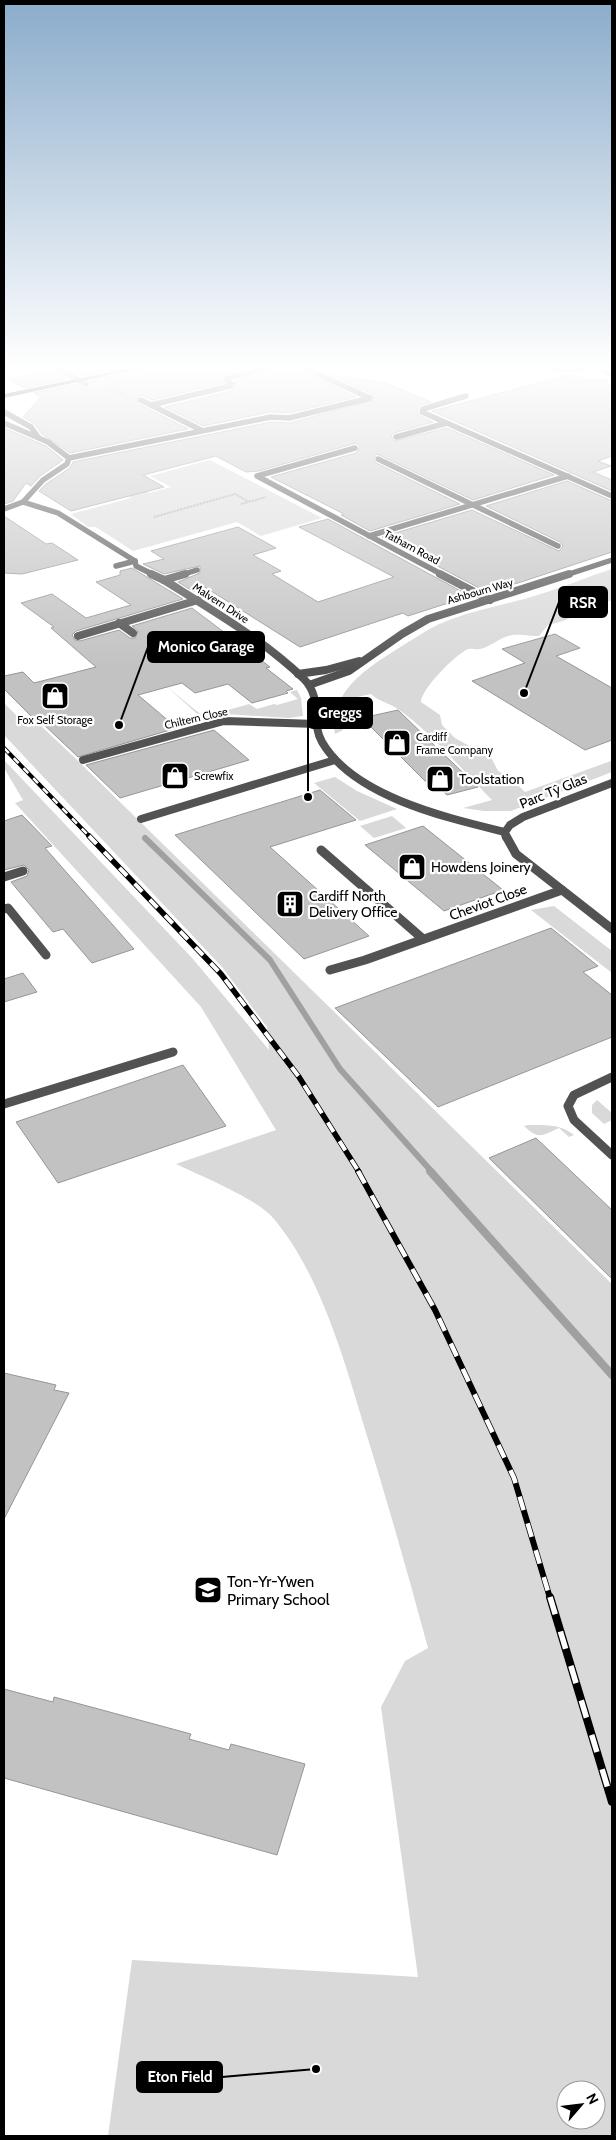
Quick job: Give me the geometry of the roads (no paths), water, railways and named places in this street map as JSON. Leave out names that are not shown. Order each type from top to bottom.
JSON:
[{"type":"street","points":[[4,509],[23,502],[43,480],[61,468]]},
{"type":"street","name":"Tatham Road","points":[[285,468],[257,476],[490,600]]},
{"type":"street","points":[[396,468],[558,546]]},
{"type":"street","points":[[549,468],[612,496]]},
{"type":"street","points":[[369,536],[568,476]]},
{"type":"street","name":"Malvern Drive","points":[[23,502],[58,513],[135,561],[136,566],[198,600],[237,626],[298,674],[309,685],[318,702],[317,724],[321,741],[335,760],[356,777],[383,791],[452,817],[506,832]]},
{"type":"street","name":"Ashbourn Way","points":[[309,685],[349,671],[362,660],[419,623],[612,560]]},
{"type":"street","points":[[116,566],[135,561]]},
{"type":"street","points":[[164,580],[197,570]]},
{"type":"street","points":[[78,636],[198,600]]},
{"type":"street","points":[[120,623],[133,633]]},
{"type":"street","name":"Ashbourn Way","points":[[298,674],[326,670],[362,660]]},
{"type":"street","name":"Chiltern Close","points":[[83,760],[224,721],[317,724]]},
{"type":"street","points":[[141,819],[335,760]]},
{"type":"street","name":"Parc Tŷ Glas","points":[[506,832],[510,825],[523,817],[612,783]]},
{"type":"street","points":[[506,832],[507,841],[516,854],[612,929]]},
{"type":"street","points":[[321,850],[423,939]]},
{"type":"street","points":[[4,877],[22,871]]},
{"type":"street","name":"Cheviot Close","points":[[330,970],[562,890]]},
{"type":"street","points":[[4,909],[8,908],[46,955]]},
{"type":"street","points":[[4,1104],[173,1052]]},
{"type":"street","points":[[612,1077],[574,1094],[568,1106],[574,1120],[612,1155]]},
{"type":"waterway","points":[[145,838],[270,960],[340,1069],[432,1172]]},
{"type":"waterway","points":[[430,1171],[612,1375]]},
{"type":"railway","points":[[4,748],[90,837]]},
{"type":"railway","points":[[89,836],[221,974],[299,1077],[359,1172]]},
{"type":"railway","points":[[358,1171],[435,1310],[514,1478],[550,1598]]},
{"type":"railway","points":[[550,1597],[612,1802]]},
{"type":"place","name":"RSR","points":[[524,693]]},
{"type":"place","name":"Fox Self Storage","points":[[55,696]]},
{"type":"place","name":"Monico Garage","points":[[119,725]]},
{"type":"place","name":"Cardiff Frame Company","points":[[397,743]]},
{"type":"place","name":"Screwfix","points":[[175,776]]},
{"type":"place","name":"Toolstation","points":[[440,779]]},
{"type":"place","name":"Greggs","points":[[308,797]]},
{"type":"place","name":"Howdens Joinery","points":[[412,867]]},
{"type":"place","name":"Cardiff North Delivery Office","points":[[290,904]]},
{"type":"place","name":"Ton-Yr-Ywen Primary School","points":[[208,1590]]},
{"type":"place","name":"Eton Field","points":[[316,2069]]}]
